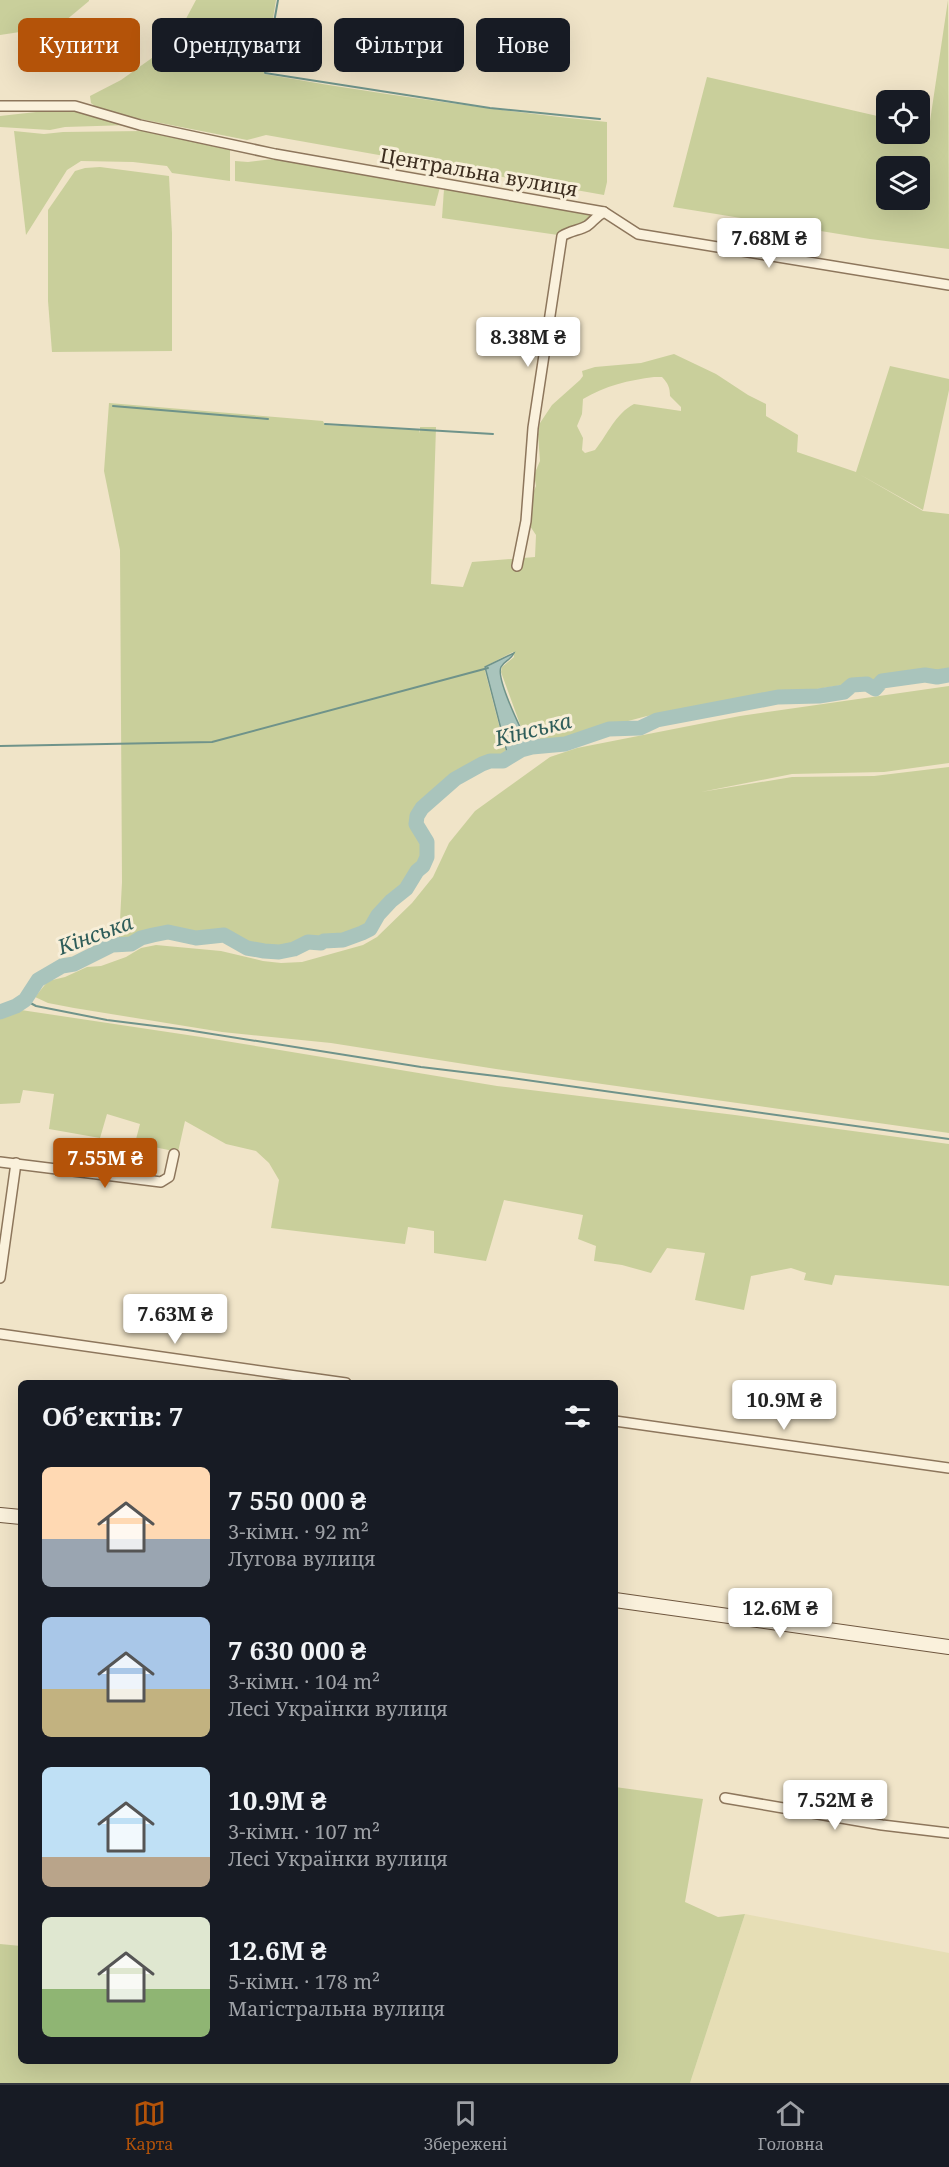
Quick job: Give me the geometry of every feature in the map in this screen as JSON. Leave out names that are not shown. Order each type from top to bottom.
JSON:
[{"type":"main road","points":[[0,1515],[18,1517]]},
{"type":"main road","points":[[618,1600],[949,1647]]},
{"type":"street","name":"Центральна вулиця","points":[[0,106],[75,106],[140,125],[275,154],[604,212],[638,234],[949,285]]},
{"type":"street","points":[[517,566],[526,521],[532,428],[562,236],[589,225],[595,217],[604,212]]},
{"type":"street","points":[[0,1162],[161,1182],[169,1177],[174,1154]]},
{"type":"street","points":[[0,1278],[16,1163]]},
{"type":"street","points":[[0,1334],[325,1380]]},
{"type":"street","points":[[618,1421],[949,1468]]},
{"type":"street","points":[[725,1798],[882,1825],[949,1833]]},
{"type":"shaded area","points":[[745,1914],[949,1953],[949,2083],[690,2083]]},
{"type":"green space","points":[[0,0],[89,0],[69,18],[18,18],[18,32],[0,35]]},
{"type":"green space","points":[[196,0],[276,0],[273,18],[186,18]]},
{"type":"green space","points":[[948,0],[949,249],[870,239],[673,207],[707,77],[876,116],[876,144],[930,144],[930,121]]},
{"type":"green space","points":[[152,58],[152,72],[264,72],[264,74],[435,101],[607,122],[607,182],[604,195],[266,135],[247,140],[130,117],[96,107],[91,103],[90,96],[132,72],[140,72],[140,66]]},
{"type":"green space","points":[[63,109],[129,125],[65,127],[50,130],[0,127],[0,116]]},
{"type":"green space","points":[[14,131],[44,134],[143,131],[230,150],[230,181],[172,173],[167,166],[133,162],[81,161],[67,170],[26,235]]},
{"type":"green space","points":[[281,158],[440,187],[435,206],[235,181],[235,161],[248,162]]},
{"type":"green space","points":[[100,167],[169,176],[172,233],[172,351],[52,352],[48,301],[48,210],[75,171]]},
{"type":"green space","points":[[444,189],[592,214],[585,224],[558,235],[442,218]]},
{"type":"green space","points":[[674,354],[716,374],[766,404],[766,416],[798,435],[797,452],[856,472],[890,366],[949,379],[949,390],[923,510],[859,474],[923,511],[949,514],[949,668],[647,716],[549,742],[536,742],[544,735],[548,725],[526,733],[524,726],[521,727],[501,672],[502,667],[514,657],[513,652],[484,667],[507,756],[504,759],[482,760],[472,765],[449,780],[420,805],[414,814],[412,826],[425,848],[421,861],[401,888],[361,931],[306,939],[292,947],[269,949],[249,943],[229,930],[194,933],[172,929],[119,940],[122,882],[120,550],[104,471],[109,403],[323,421],[325,425],[419,430],[420,433],[420,427],[436,427],[431,584],[463,587],[472,562],[535,557],[536,535],[528,520],[532,508],[531,498],[536,486],[534,475],[540,461],[538,434],[540,423],[552,405],[580,380],[583,376],[582,371],[595,367],[641,363]],"holes":[[[662,377],[666,381],[670,396],[681,407],[681,411],[634,404],[622,413],[595,450],[585,453],[582,450],[583,438],[577,426],[582,414],[583,399],[617,384]]]},
{"type":"green space","points":[[949,686],[949,763],[884,772],[792,774],[701,792],[792,777],[874,776],[949,767],[949,1133],[496,1069],[331,1043],[222,1032],[74,1008],[48,1003],[35,997],[48,981],[65,977],[87,967],[101,966],[126,957],[141,948],[156,945],[221,951],[281,963],[302,962],[363,945],[377,937],[412,903],[433,877],[449,843],[475,811],[550,757],[577,748],[740,716]]},
{"type":"green space","points":[[21,1010],[497,1086],[949,1144],[949,1286],[835,1275],[832,1285],[804,1280],[806,1273],[791,1268],[751,1276],[744,1310],[695,1300],[705,1253],[667,1248],[651,1273],[622,1265],[594,1261],[596,1246],[578,1239],[583,1215],[504,1200],[486,1261],[434,1253],[434,1231],[408,1227],[405,1244],[271,1228],[279,1180],[269,1163],[256,1151],[226,1144],[185,1121],[178,1152],[135,1143],[140,1124],[107,1114],[100,1138],[49,1129],[54,1094],[23,1090],[20,1103],[0,1104],[0,1016]]},
{"type":"green space","points":[[618,1787],[703,1799],[685,1902],[718,1917],[745,1914],[690,2083],[0,2083],[0,1944],[18,1946],[18,2064],[618,2064]]},
{"type":"water","points":[[514,653],[502,665],[500,672],[510,706],[520,727],[523,727],[524,738],[546,727],[533,742],[538,743],[538,749],[523,751],[509,760],[485,667]]},
{"type":"waterway","points":[[278,0],[265,73],[490,108],[600,119]]},
{"type":"waterway","points":[[113,406],[268,419]]},
{"type":"waterway","points":[[325,424],[493,434]]},
{"type":"waterway","points":[[0,746],[212,742],[488,668]]},
{"type":"waterway","name":"Кінська","points":[[0,1012],[25,1000],[38,980],[62,966],[74,964],[112,945],[131,944],[153,935],[168,932],[196,938],[224,935],[247,948],[279,952],[294,949],[308,942],[343,940],[370,929],[378,915],[406,889],[427,857],[427,842],[416,824],[417,816],[422,808],[455,779],[490,761],[503,761],[521,750],[565,744],[609,729],[640,728],[657,720],[778,697],[819,696],[844,692],[852,685],[867,684],[875,689],[882,681],[925,675],[937,677],[949,675]]},
{"type":"waterway","points":[[25,1000],[36,1006],[107,1020],[187,1030],[421,1067],[949,1139]]}]
